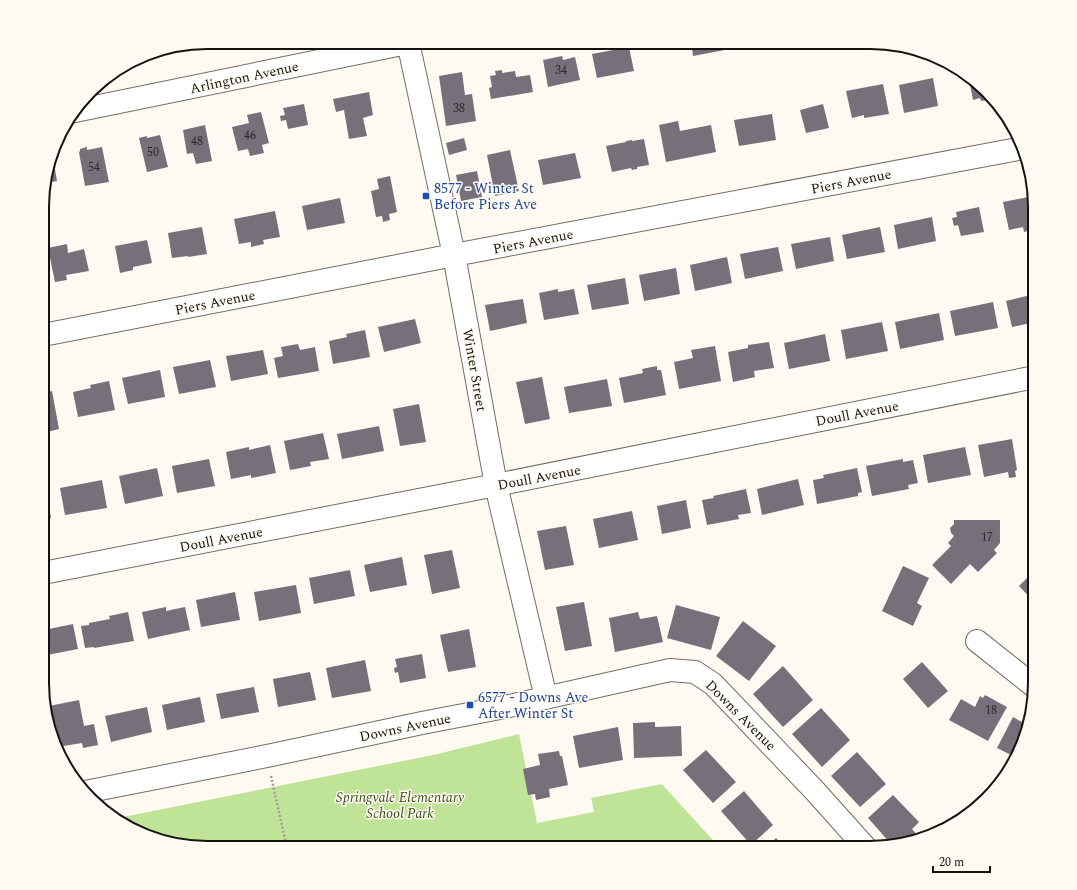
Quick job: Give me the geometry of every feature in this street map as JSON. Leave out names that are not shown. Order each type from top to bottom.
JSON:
[{"type":"street","name":"Arlington Avenue","points":[[83,109],[375,49]]},
{"type":"street","name":"Winter Street","points":[[410,49],[454,255],[496,485],[546,698]]},
{"type":"street","name":"Piers Avenue","points":[[49,334],[454,255],[1017,149]]},
{"type":"street","name":"Doull Avenue","points":[[49,572],[496,485],[1028,378]]},
{"type":"street","points":[[977,641],[1028,681]]},
{"type":"street","name":"Downs Avenue","points":[[91,791],[546,698],[670,670],[695,672],[713,684],[815,790],[860,841]]},
{"type":"path","points":[[267,756],[285,841]]},
{"type":"green space","name":"Springvale Elementary School Park","points":[[519,734],[537,823],[594,812],[591,798],[662,784],[714,841],[197,841],[156,833],[137,825],[123,817],[433,755]]},
{"type":"building","points":[[618,49],[629,49],[634,71],[597,78],[592,54]]},
{"type":"building","points":[[692,49],[730,49],[693,56]]},
{"type":"building","points":[[562,56],[563,60],[575,57],[580,80],[548,87],[543,60]]},
{"type":"building","points":[[502,70],[502,73],[515,71],[516,77],[530,75],[533,92],[491,99],[489,88],[492,87],[490,76],[496,75],[495,71]]},
{"type":"building","points":[[462,72],[465,95],[472,94],[476,121],[446,126],[439,76]]},
{"type":"building","points":[[933,78],[938,106],[904,113],[899,85]]},
{"type":"building","points":[[883,84],[889,114],[864,118],[864,115],[852,118],[846,91]]},
{"type":"building","points":[[970,85],[986,100],[981,101],[980,98],[973,100]]},
{"type":"building","points":[[369,92],[373,115],[363,118],[367,136],[349,139],[344,110],[336,112],[333,99]]},
{"type":"building","points":[[304,104],[308,125],[288,129],[286,120],[281,121],[280,116],[285,115],[283,108]]},
{"type":"building","points":[[823,104],[829,128],[806,133],[800,110]]},
{"type":"building","points":[[261,112],[269,143],[262,145],[264,153],[250,156],[248,149],[238,151],[232,127],[249,123],[247,115]]},
{"type":"building","points":[[772,114],[776,140],[739,146],[734,120]]},
{"type":"building","points":[[678,121],[680,131],[711,125],[716,152],[666,162],[659,125]]},
{"type":"building","points":[[205,125],[212,161],[196,164],[193,153],[187,154],[183,130]]},
{"type":"building","points":[[160,135],[168,167],[147,172],[139,138]]},
{"type":"building","points":[[464,138],[467,150],[449,155],[446,143]]},
{"type":"building","points":[[644,139],[649,165],[637,167],[637,169],[632,170],[631,168],[612,172],[606,146],[626,141]]},
{"type":"building","points":[[87,147],[87,150],[102,147],[109,182],[85,186],[79,152],[80,149]]},
{"type":"building","points":[[510,150],[519,191],[495,196],[487,155]]},
{"type":"building","points":[[575,153],[581,178],[543,185],[538,160]]},
{"type":"building","points":[[54,165],[57,181],[51,182]]},
{"type":"building","points":[[477,171],[482,197],[461,201],[456,175]]},
{"type":"building","points":[[390,176],[397,212],[389,214],[390,220],[383,222],[382,216],[376,217],[371,191],[379,189],[377,179]]},
{"type":"building","points":[[1028,197],[1028,231],[1024,232],[1023,227],[1009,230],[1003,202]]},
{"type":"building","points":[[340,198],[345,223],[307,230],[302,206]]},
{"type":"building","points":[[979,207],[984,232],[961,236],[958,225],[954,226],[952,218],[957,217],[956,212]]},
{"type":"building","points":[[275,211],[280,237],[263,240],[264,244],[251,247],[251,242],[239,244],[234,219]]},
{"type":"building","points":[[932,217],[936,241],[898,249],[894,225]]},
{"type":"building","points":[[202,227],[207,254],[172,258],[168,233]]},
{"type":"building","points":[[880,227],[885,252],[847,259],[842,235]]},
{"type":"building","points":[[830,237],[834,261],[796,269],[791,244]]},
{"type":"building","points":[[147,240],[152,263],[133,267],[133,270],[120,273],[115,246]]},
{"type":"building","points":[[67,244],[68,253],[84,249],[89,271],[66,275],[67,280],[55,282],[49,248]]},
{"type":"building","points":[[778,247],[783,271],[745,279],[740,254]]},
{"type":"building","points":[[727,257],[732,283],[695,291],[690,265]]},
{"type":"building","points":[[676,268],[680,294],[644,301],[639,275]]},
{"type":"building","points":[[625,278],[629,304],[592,310],[587,285]]},
{"type":"building","points":[[558,289],[558,292],[574,289],[579,314],[544,320],[539,293]]},
{"type":"building","points":[[1028,296],[1028,324],[1012,327],[1006,301]]},
{"type":"building","points":[[523,299],[527,323],[490,331],[485,305]]},
{"type":"building","points":[[993,302],[998,328],[955,336],[950,311]]},
{"type":"building","points":[[939,313],[944,340],[900,349],[895,322]]},
{"type":"building","points":[[415,319],[421,343],[384,352],[378,327]]},
{"type":"building","points":[[882,322],[888,351],[846,359],[841,330]]},
{"type":"building","points":[[365,330],[370,357],[333,364],[329,341],[347,337],[346,334]]},
{"type":"building","points":[[825,334],[830,361],[789,369],[784,343]]},
{"type":"building","points":[[769,342],[774,368],[754,371],[755,377],[733,382],[728,352],[748,348],[748,345]]},
{"type":"building","points":[[298,344],[300,350],[315,347],[319,371],[278,378],[274,358],[283,356],[281,347]]},
{"type":"building","points":[[715,346],[721,381],[679,389],[674,362],[693,358],[691,350]]},
{"type":"building","points":[[263,350],[268,374],[231,381],[226,356]]},
{"type":"building","points":[[210,360],[216,387],[179,394],[173,367]]},
{"type":"building","points":[[657,366],[657,370],[661,370],[666,395],[624,403],[619,378],[643,373],[642,369]]},
{"type":"building","points":[[160,370],[165,397],[128,404],[122,378]]},
{"type":"building","points":[[542,377],[550,419],[525,424],[516,382]]},
{"type":"building","points":[[607,379],[612,406],[569,413],[564,387]]},
{"type":"building","points":[[109,381],[115,410],[78,417],[73,392],[91,388],[90,385]]},
{"type":"building","points":[[52,391],[59,429],[49,432],[49,392]]},
{"type":"building","points":[[419,404],[426,442],[400,446],[393,409]]},
{"type":"building","points":[[379,426],[384,451],[342,459],[337,434]]},
{"type":"building","points":[[323,433],[329,459],[310,462],[311,466],[290,470],[284,441]]},
{"type":"building","points":[[1012,439],[1017,470],[1015,471],[1016,477],[1009,478],[1008,472],[984,477],[978,445]]},
{"type":"building","points":[[270,445],[276,473],[251,478],[251,475],[231,479],[226,452],[249,447],[249,450]]},
{"type":"building","points":[[965,447],[971,475],[928,483],[923,455]]},
{"type":"building","points":[[209,459],[215,486],[177,493],[172,466]]},
{"type":"building","points":[[903,459],[903,462],[913,460],[918,483],[908,485],[909,489],[872,496],[866,466]]},
{"type":"building","points":[[157,468],[163,496],[125,504],[119,476]]},
{"type":"building","points":[[857,468],[862,492],[858,493],[858,496],[817,504],[813,480],[824,478],[823,475]]},
{"type":"building","points":[[798,479],[804,505],[762,515],[757,489]]},
{"type":"building","points":[[102,480],[107,508],[65,515],[60,488]]},
{"type":"building","points":[[746,489],[751,513],[738,515],[739,519],[707,525],[702,500],[714,498],[713,496]]},
{"type":"building","points":[[686,500],[691,528],[662,534],[657,506]]},
{"type":"building","points":[[49,507],[51,518],[49,518]]},
{"type":"building","points":[[632,511],[638,540],[599,548],[593,519]]},
{"type":"building","points":[[954,520],[1000,520],[1000,543],[994,550],[997,553],[978,572],[970,564],[951,584],[932,565],[951,546],[948,543],[954,536],[951,533],[950,528],[954,524]]},
{"type":"building","points":[[566,526],[574,565],[545,570],[537,531]]},
{"type":"building","points":[[452,550],[460,588],[432,594],[424,555]]},
{"type":"building","points":[[402,557],[407,585],[370,592],[364,565]]},
{"type":"building","points":[[903,566],[929,578],[917,603],[922,606],[913,626],[882,611]]},
{"type":"building","points":[[350,570],[355,596],[314,604],[309,578]]},
{"type":"building","points":[[1028,577],[1028,596],[1019,586]]},
{"type":"building","points":[[296,585],[301,613],[259,621],[254,592]]},
{"type":"building","points":[[235,592],[240,620],[201,627],[196,600]]},
{"type":"building","points":[[584,602],[592,646],[565,651],[556,607]]},
{"type":"building","points":[[676,605],[720,617],[711,650],[667,638]]},
{"type":"building","points":[[166,607],[166,611],[185,607],[190,630],[148,639],[142,612]]},
{"type":"building","points":[[128,612],[134,641],[94,648],[85,648],[81,626],[110,619],[109,616]]},
{"type":"building","points":[[638,612],[640,619],[657,616],[663,642],[615,652],[609,618]]},
{"type":"building","points":[[743,621],[776,646],[749,681],[716,656]]},
{"type":"building","points":[[73,624],[78,649],[49,655],[49,629]]},
{"type":"building","points":[[469,629],[476,667],[448,672],[440,635]]},
{"type":"building","points":[[422,654],[426,678],[400,683],[398,672],[395,673],[394,668],[397,667],[395,659]]},
{"type":"building","points":[[365,660],[371,691],[332,698],[326,668]]},
{"type":"building","points":[[922,662],[948,691],[928,708],[903,679]]},
{"type":"building","points":[[783,666],[813,700],[783,727],[753,694]]},
{"type":"building","points":[[310,672],[316,700],[278,707],[273,679]]},
{"type":"building","points":[[254,687],[259,712],[221,719],[216,694]]},
{"type":"building","points":[[985,695],[1007,707],[988,741],[949,720],[961,699],[975,707],[980,696],[983,698]]},
{"type":"building","points":[[200,697],[205,722],[167,730],[162,705]]},
{"type":"building","points":[[79,700],[84,726],[94,724],[98,745],[83,748],[82,743],[62,746],[54,724],[50,706]]},
{"type":"building","points":[[147,707],[152,732],[111,742],[105,716]]},
{"type":"building","points":[[821,708],[850,740],[822,767],[792,734]]},
{"type":"building","points":[[1013,717],[1023,723],[1011,755],[997,748]]},
{"type":"building","points":[[655,722],[655,727],[681,726],[682,756],[634,758],[633,723]]},
{"type":"building","points":[[618,727],[623,760],[579,768],[573,736]]},
{"type":"building","points":[[706,750],[736,782],[713,803],[683,770]]},
{"type":"building","points":[[559,751],[560,756],[562,756],[568,785],[549,789],[550,797],[536,800],[535,794],[528,795],[523,769],[540,765],[538,754]]},
{"type":"building","points":[[857,752],[886,784],[860,807],[831,776]]},
{"type":"building","points":[[744,791],[773,825],[755,841],[747,841],[721,811]]},
{"type":"building","points":[[893,795],[919,822],[912,829],[917,834],[888,840],[868,818]]},
{"type":"place","name":"8577 - Winter St Before Piers Ave","points":[[426,196]]},
{"type":"place","name":"6577 - Downs Ave After Winter St","points":[[470,705]]}]
